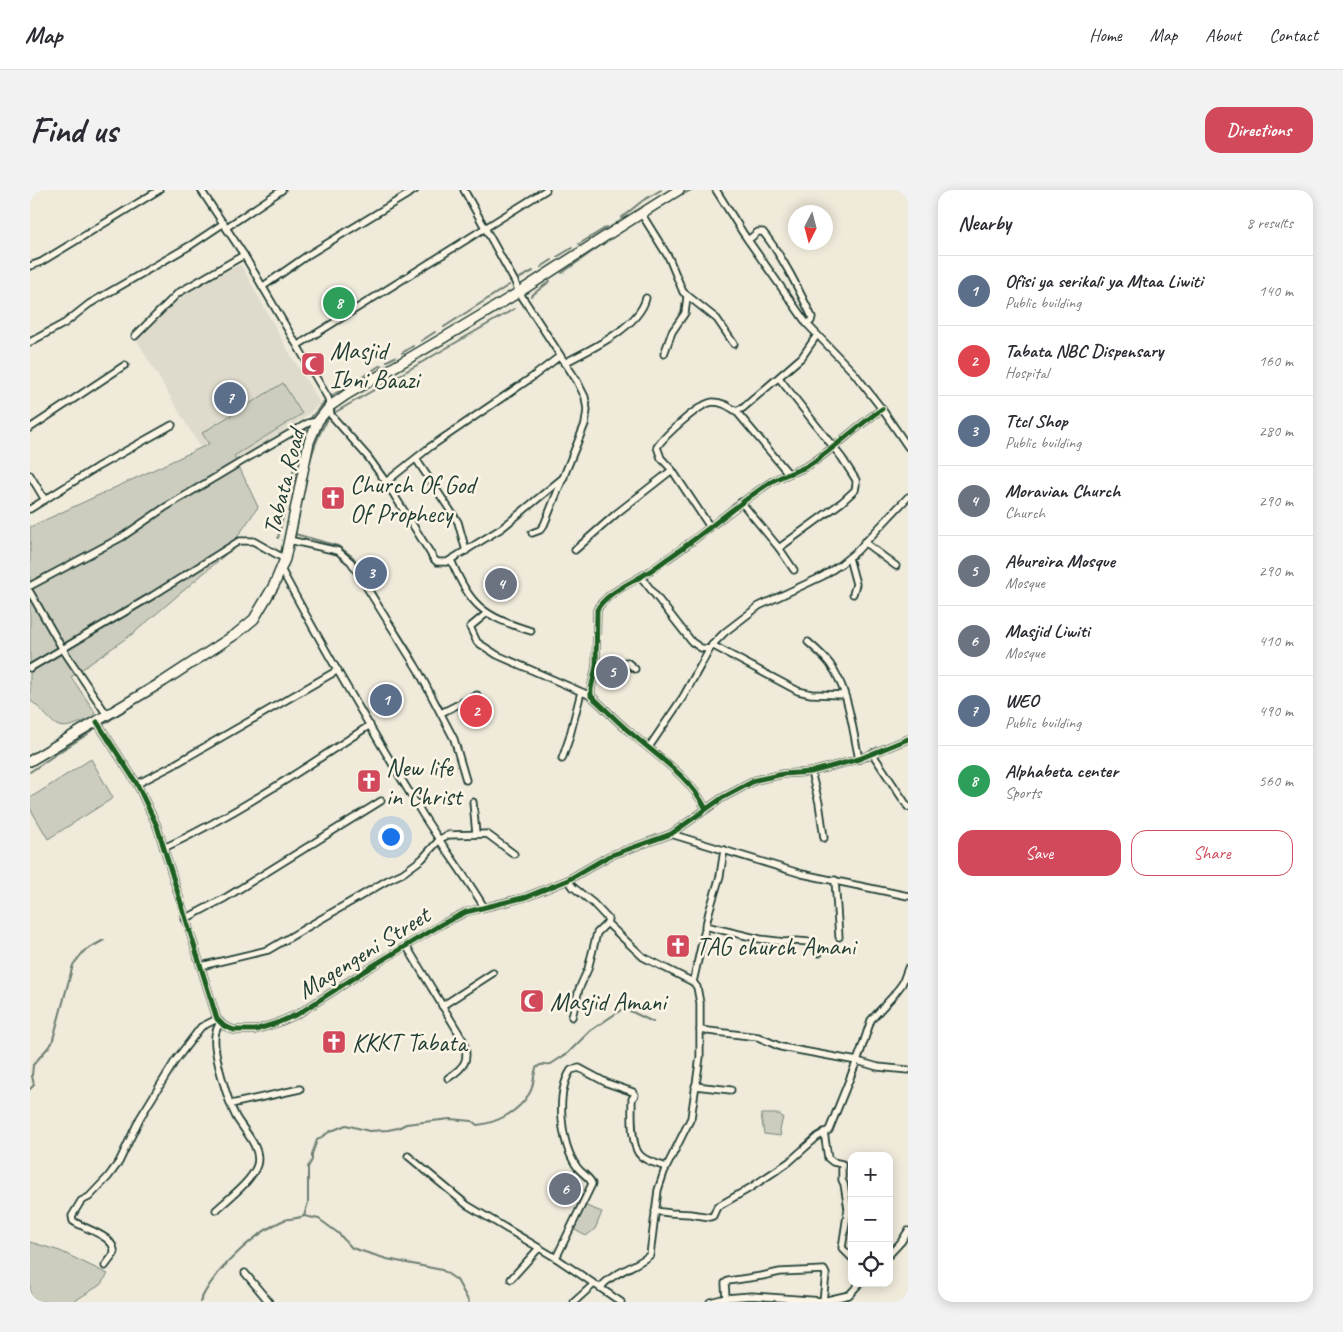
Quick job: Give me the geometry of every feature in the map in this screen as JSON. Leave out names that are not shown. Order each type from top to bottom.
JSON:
[{"type":"main road","name":"Tabata Road","points":[[30,761],[179,671],[248,625],[254,619],[264,603],[284,559],[308,442],[318,421],[330,406],[458,330],[641,212],[679,190]]},
{"type":"street","points":[[30,266],[41,262],[159,190]]},
{"type":"street","points":[[202,190],[226,225],[298,345],[328,398],[331,416],[368,457],[386,482],[434,559],[442,563],[447,562],[466,551],[502,528],[564,477]]},
{"type":"street","points":[[30,342],[65,324],[89,304],[226,225],[282,190]]},
{"type":"street","points":[[262,286],[308,255],[415,190]]},
{"type":"street","points":[[464,190],[515,282],[518,292],[577,381],[585,397],[587,410],[585,424],[544,525],[540,530],[532,533]]},
{"type":"street","points":[[298,345],[546,190]]},
{"type":"street","points":[[716,190],[748,240],[807,324],[854,373],[907,445]]},
{"type":"street","points":[[641,212],[669,258],[683,292],[717,319],[734,344]]},
{"type":"street","points":[[748,240],[758,232],[763,232],[769,239],[812,317],[811,321],[807,324]]},
{"type":"street","points":[[135,336],[178,293],[244,255]]},
{"type":"street","points":[[664,354],[672,332],[685,313],[687,296]]},
{"type":"street","points":[[564,363],[609,339],[641,312],[646,298]]},
{"type":"street","points":[[736,411],[750,403],[802,357],[817,335]]},
{"type":"street","points":[[386,482],[560,356]]},
{"type":"street","points":[[30,428],[125,365]]},
{"type":"street","points":[[779,378],[833,446],[856,480],[855,490],[779,548]]},
{"type":"street","points":[[710,527],[672,470],[661,458],[657,447],[701,406],[708,403],[722,403],[736,411],[788,473]]},
{"type":"street","points":[[591,696],[596,666],[597,610],[599,605],[629,582],[641,577],[688,544],[741,502],[771,482],[808,465],[859,424],[882,409]]},
{"type":"street","points":[[30,586],[122,537],[164,508],[308,423],[318,421]]},
{"type":"street","points":[[30,508],[104,463],[172,425]]},
{"type":"street","points":[[416,459],[458,522],[466,551]]},
{"type":"street","points":[[574,550],[672,470]]},
{"type":"street","points":[[30,475],[45,500]]},
{"type":"street","points":[[649,747],[683,696],[710,647],[732,625],[752,610],[823,576],[849,558],[908,497]]},
{"type":"street","points":[[741,502],[779,548],[794,570]]},
{"type":"street","points":[[289,540],[338,551],[352,562],[418,670],[441,713],[454,739],[466,780]]},
{"type":"street","points":[[30,668],[152,596],[239,541],[253,541],[284,559]]},
{"type":"street","points":[[864,542],[896,566]]},
{"type":"street","points":[[849,558],[856,584],[853,594]]},
{"type":"street","points":[[451,560],[461,584],[476,605],[497,619],[531,631]]},
{"type":"street","points":[[281,568],[338,670],[425,818],[484,907]]},
{"type":"street","points":[[641,577],[692,642],[701,648],[710,647],[798,691],[811,694],[844,695]]},
{"type":"street","points":[[30,592],[62,648],[107,715]]},
{"type":"street","points":[[487,614],[470,627],[477,642],[497,655],[591,696],[630,733],[649,747],[691,785],[699,794],[706,809]]},
{"type":"street","points":[[808,642],[830,664],[838,678],[844,695],[859,759]]},
{"type":"street","points":[[596,666],[627,662],[634,669]]},
{"type":"street","points":[[137,784],[338,670]]},
{"type":"street","points":[[562,759],[581,692]]},
{"type":"street","points":[[441,713],[477,695]]},
{"type":"street","points":[[97,722],[137,784],[148,805],[164,848],[219,1021],[214,1044],[231,1104],[236,1116],[253,1143],[256,1153],[257,1165],[252,1175],[216,1210]]},
{"type":"street","points":[[164,848],[192,835],[245,804],[370,725]]},
{"type":"street","name":"Magengeni Street","points":[[219,1021],[229,1029],[243,1031],[255,1030],[277,1023],[298,1014],[442,924],[466,912],[526,896],[568,880],[609,856],[671,834],[706,809],[756,780],[783,774],[811,772],[859,759],[908,739]]},
{"type":"street","points":[[872,753],[908,807]]},
{"type":"street","points":[[811,772],[820,803],[824,838]]},
{"type":"street","points":[[185,919],[225,898],[380,801]]},
{"type":"street","points":[[473,802],[476,834]]},
{"type":"street","points":[[201,966],[268,950],[403,873],[422,859],[440,839],[456,834],[487,834],[514,854]]},
{"type":"street","points":[[671,834],[802,874],[908,896]]},
{"type":"street","points":[[693,982],[705,926],[720,876],[724,850]]},
{"type":"street","points":[[568,880],[573,887],[606,915],[608,919],[607,923],[597,933],[572,1017]]},
{"type":"street","points":[[835,880],[840,938]]},
{"type":"street","points":[[601,1288],[606,1281],[626,1271],[650,1254],[658,1190],[666,1167],[691,1118],[700,1058],[700,1004],[697,987],[693,982],[642,957],[607,923]]},
{"type":"street","points":[[705,926],[760,939],[809,942],[819,954]]},
{"type":"street","points":[[407,947],[463,1040],[466,1049],[467,1058],[464,1063],[448,1078]]},
{"type":"street","points":[[655,1211],[710,1217],[717,1207],[789,1162],[831,1126],[871,1020],[902,984],[908,968]]},
{"type":"street","points":[[442,1006],[492,973]]},
{"type":"street","points":[[106,1266],[114,1254],[114,1248],[96,1231],[73,1221],[72,1216],[81,1201],[89,1196],[108,1177],[119,1162],[140,1118],[175,1061],[201,1027],[219,1021]]},
{"type":"street","points":[[700,1030],[758,1037],[781,1047],[857,1061],[878,1067],[908,1070]]},
{"type":"street","points":[[556,1258],[592,1184],[590,1179],[578,1169],[563,1130],[563,1092],[571,1070],[579,1068],[607,1083],[633,1092],[635,1095],[632,1099],[633,1131],[637,1150],[643,1158],[666,1167]]},
{"type":"street","points":[[695,1086],[731,1090]]},
{"type":"street","points":[[231,1104],[300,1089]]},
{"type":"street","points":[[824,1132],[828,1158],[842,1166],[842,1180],[848,1209],[842,1248],[848,1254]]},
{"type":"street","points":[[408,1156],[467,1205],[556,1258],[621,1302]]},
{"type":"street","points":[[893,1250],[908,1231]]},
{"type":"street","points":[[511,1279],[539,1248]]},
{"type":"street","points":[[726,1298],[724,1286],[728,1281],[780,1272],[824,1270],[826,1274],[823,1301]]},
{"type":"street","points":[[245,1273],[269,1302]]},
{"type":"street","points":[[574,1302],[594,1284]]},
{"type":"street","points":[[710,1302],[726,1298],[751,1296],[823,1301],[841,1300],[856,1287]]},
{"type":"shaded area","points":[[241,265],[286,347],[320,403],[306,416],[262,446],[228,466],[209,462],[136,339],[180,298],[197,285],[222,271]]},
{"type":"shaded area","points":[[283,383],[302,414],[234,456],[258,507],[225,555],[135,632],[71,677],[95,712],[93,717],[79,723],[62,727],[57,725],[30,700],[30,527],[209,444],[202,433]]},
{"type":"shaded area","points":[[91,759],[113,798],[48,839],[30,808],[30,798]]},
{"type":"shaded area","points":[[761,1114],[779,1114],[783,1117],[780,1130],[781,1136],[764,1134]]},
{"type":"shaded area","points":[[586,1206],[602,1212],[595,1229],[586,1236],[571,1228],[580,1211]]},
{"type":"shaded area","points":[[30,1242],[60,1251],[108,1274],[100,1285],[73,1302],[30,1302]]},
{"type":"waterway","points":[[642,201],[661,190]]},
{"type":"waterway","points":[[683,194],[691,190]]},
{"type":"waterway","points":[[621,218],[641,202]]},
{"type":"waterway","points":[[579,244],[607,227]]},
{"type":"waterway","points":[[562,273],[614,236]]},
{"type":"waterway","points":[[557,257],[572,248]]},
{"type":"waterway","points":[[541,267],[552,260]]},
{"type":"waterway","points":[[520,278],[533,271]]},
{"type":"waterway","points":[[531,296],[550,281]]},
{"type":"waterway","points":[[444,327],[509,285]]},
{"type":"waterway","points":[[334,413],[514,309]]},
{"type":"waterway","points":[[421,341],[435,332]]},
{"type":"waterway","points":[[402,353],[413,346]]},
{"type":"waterway","points":[[387,361],[395,357]]},
{"type":"waterway","points":[[373,370],[381,365]]},
{"type":"waterway","points":[[352,383],[367,374]]},
{"type":"waterway","points":[[331,396],[348,386]]},
{"type":"waterway","points":[[310,419],[326,400]]},
{"type":"waterway","points":[[295,537],[310,460],[321,431],[328,419]]},
{"type":"waterway","points":[[278,538],[295,464],[307,427]]},
{"type":"waterway","points":[[295,534],[338,546],[353,557],[413,654],[426,679]]},
{"type":"waterway","points":[[291,553],[293,546]]},
{"type":"waterway","points":[[260,618],[279,586],[282,576]]},
{"type":"waterway","points":[[212,655],[239,637]]},
{"type":"waterway","points":[[436,698],[443,709]]},
{"type":"waterway","points":[[101,726],[141,700]]},
{"type":"waterway","points":[[30,772],[88,734]]},
{"type":"waterway","points":[[30,1089],[34,1085],[32,1076],[33,1065],[52,1043],[73,965],[84,951],[104,940]]},
{"type":"waterway","points":[[304,1216],[308,1203],[308,1167],[312,1160],[317,1140],[329,1132],[346,1125],[369,1131],[388,1130],[406,1124],[450,1119],[472,1121],[477,1125],[492,1122],[513,1111],[529,1094],[536,1068],[540,1065],[551,1064],[568,1053],[590,1031],[624,1008],[653,1022]]},
{"type":"waterway","points":[[304,1216],[319,1219],[338,1233],[352,1248],[387,1259],[442,1270],[457,1280],[469,1302]]},
{"type":"waterway","points":[[200,1302],[214,1279],[246,1245],[282,1221],[304,1216]]},
{"type":"cycle path","points":[[706,809],[699,797],[682,777],[591,696],[596,666],[597,610],[610,595],[655,568],[776,479],[809,465],[882,409]]},
{"type":"cycle path","points":[[97,722],[137,784],[157,826],[217,1019],[224,1026],[234,1030],[255,1030],[298,1014],[442,924],[466,912],[526,897],[568,880],[609,856],[671,834],[722,798],[756,780],[783,774],[811,772],[859,759],[908,739]]},
{"type":"place","name":"Alphabeta center","points":[[339,303]]},
{"type":"place","name":"Masjid Ibni Baazi","points":[[313,364]]},
{"type":"place","name":"WEO","points":[[230,398]]},
{"type":"place","name":"Church Of God Of Prophecy","points":[[333,498]]},
{"type":"place","name":"Ttcl Shop","points":[[371,573]]},
{"type":"place","name":"Moravian Church","points":[[501,584]]},
{"type":"place","name":"Abureira Mosque","points":[[612,672]]},
{"type":"place","name":"Ofisi ya serikali ya Mtaa Liwiti","points":[[386,700]]},
{"type":"place","name":"Tabata NBC Dispensary","points":[[476,711]]},
{"type":"place","name":"New life in Christ","points":[[369,781]]},
{"type":"place","name":"TAG church Amani","points":[[678,946]]},
{"type":"place","name":"Masjid Amani","points":[[532,1001]]},
{"type":"place","name":"KKKT Tabata","points":[[334,1042]]},
{"type":"place","name":"Masjid Liwiti","points":[[565,1189]]}]
